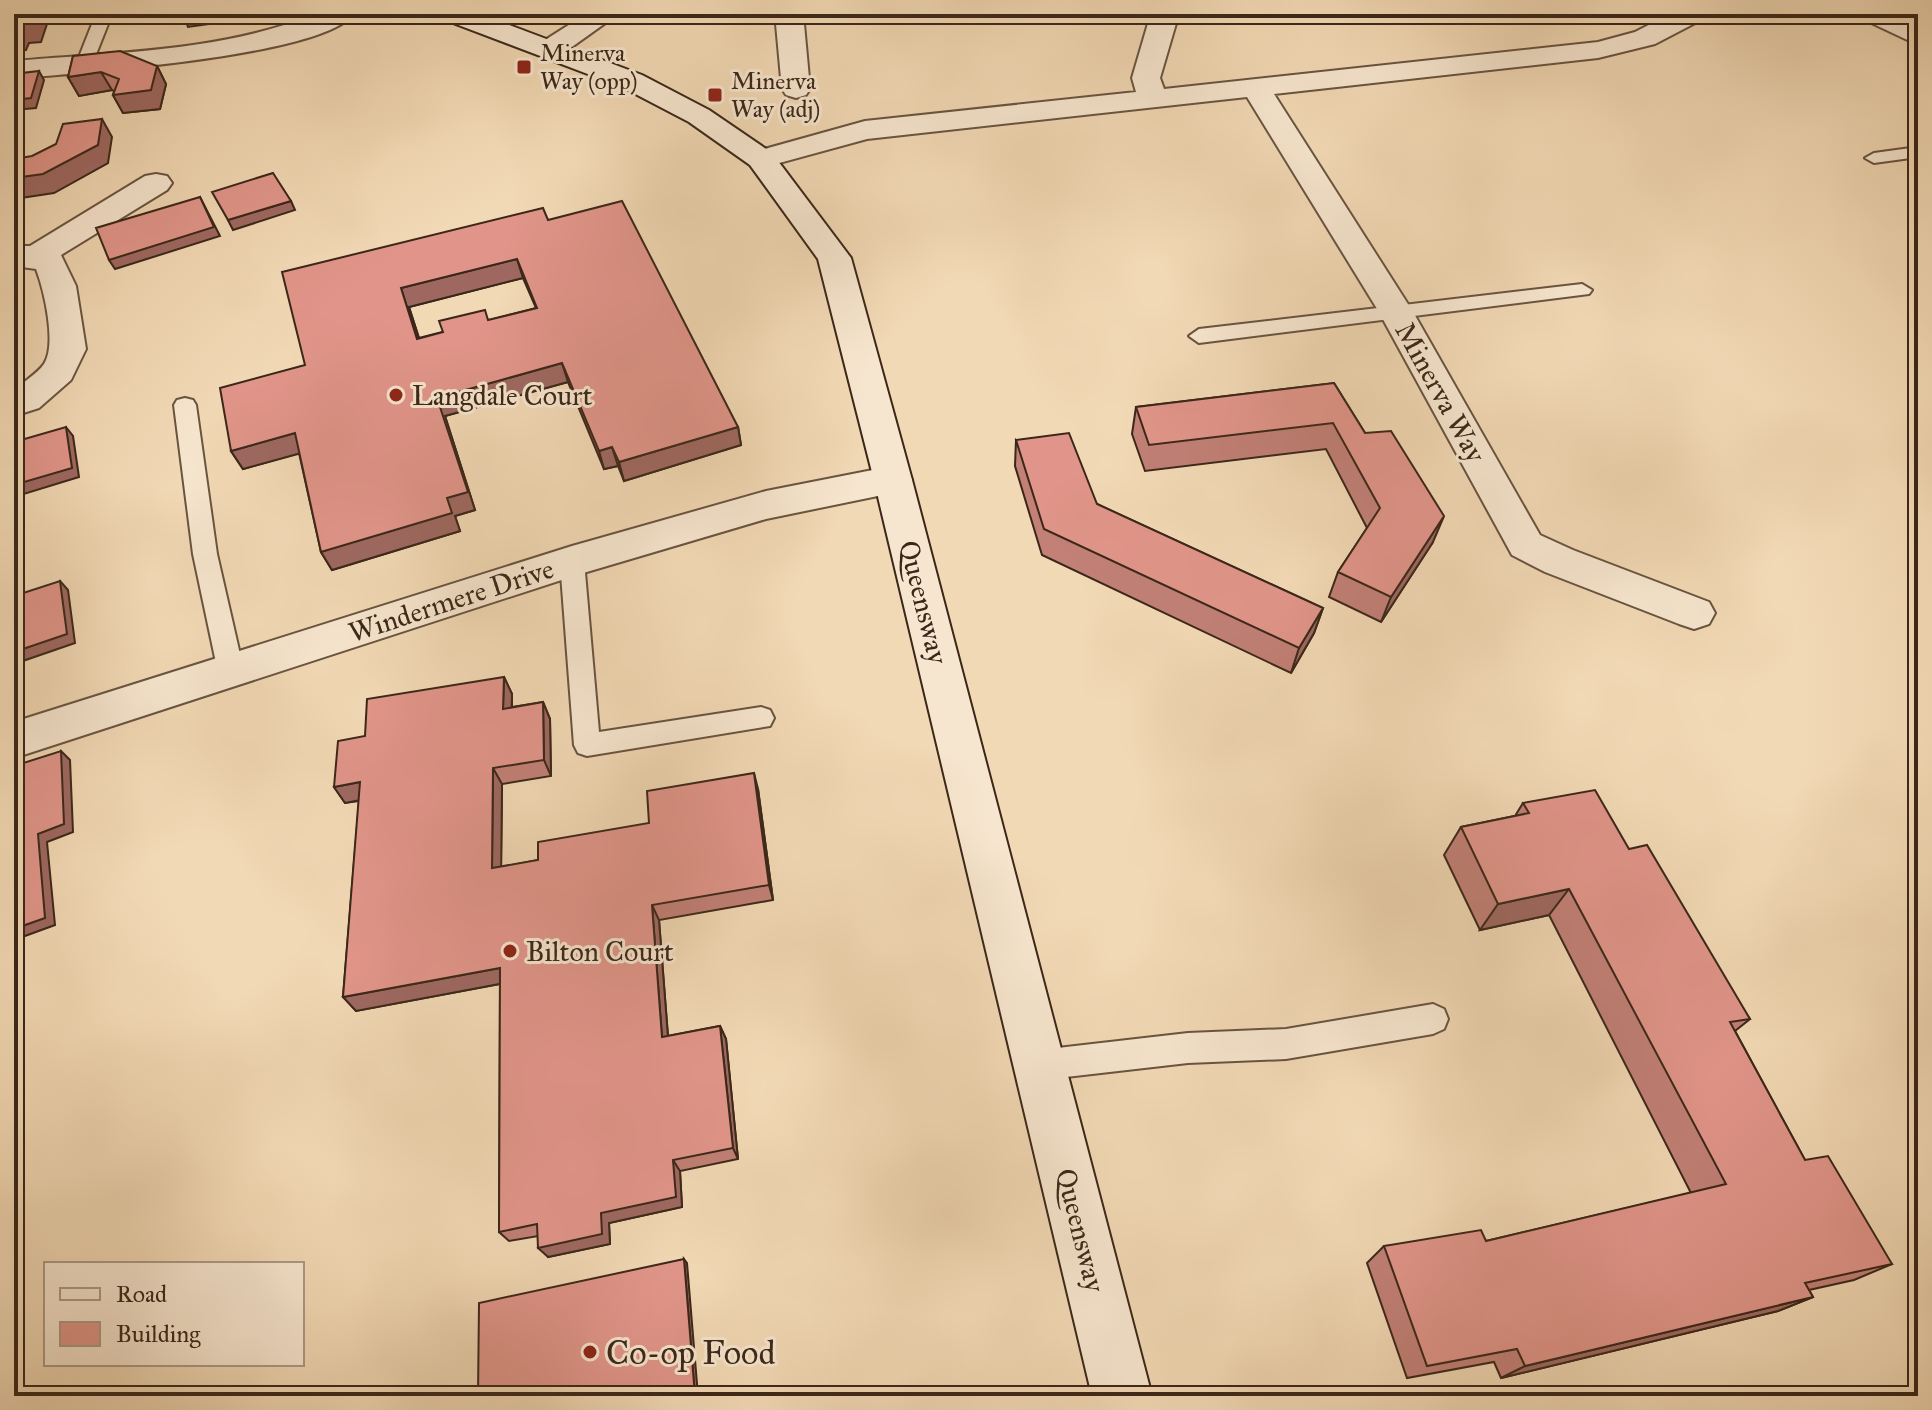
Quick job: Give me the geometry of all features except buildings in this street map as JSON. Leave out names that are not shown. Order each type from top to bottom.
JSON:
[{"type":"street","points":[[14,70],[235,47],[286,34],[339,14]]},
{"type":"street","name":"Queensway","points":[[455,14],[552,48],[632,81],[699,116],[761,159],[834,258],[893,480],[1122,1396]]},
{"type":"street","points":[[552,48],[604,14]]},
{"type":"street","points":[[786,14],[790,24],[796,89]]},
{"type":"street","points":[[1152,98],[1146,78],[1163,20],[1160,14]]},
{"type":"street","points":[[761,159],[865,130],[1598,50],[1645,38],[1691,14]]},
{"type":"street","points":[[1875,14],[1918,37]]},
{"type":"street","name":"Minerva Way","points":[[1256,88],[1396,312],[1526,545],[1559,561],[1694,613]]},
{"type":"street","points":[[26,256],[156,183]]},
{"type":"street","points":[[14,404],[26,399],[58,372],[68,349],[59,286],[50,263],[26,256]]},
{"type":"street","name":"Windermere Drive","points":[[14,740],[572,561],[766,505],[893,480]]},
{"type":"lane","points":[[85,62],[104,14]]},
{"type":"lane","points":[[1874,158],[1918,152]]},
{"type":"lane","points":[[1199,336],[1582,290]]},
{"type":"lane","points":[[185,405],[205,554],[231,672]]},
{"type":"lane","points":[[572,561],[587,745],[761,718]]},
{"type":"lane","points":[[1040,1065],[1188,1048],[1286,1044],[1433,1019]]},
{"type":"place","name":"Minerva Way (opp)","points":[[524,67]]},
{"type":"place","name":"Minerva Way (adj)","points":[[715,95]]},
{"type":"place","name":"Langdale Court","points":[[396,395]]},
{"type":"place","name":"Bilton Court","points":[[510,951]]},
{"type":"place","name":"Co-op Food","points":[[590,1352]]}]
